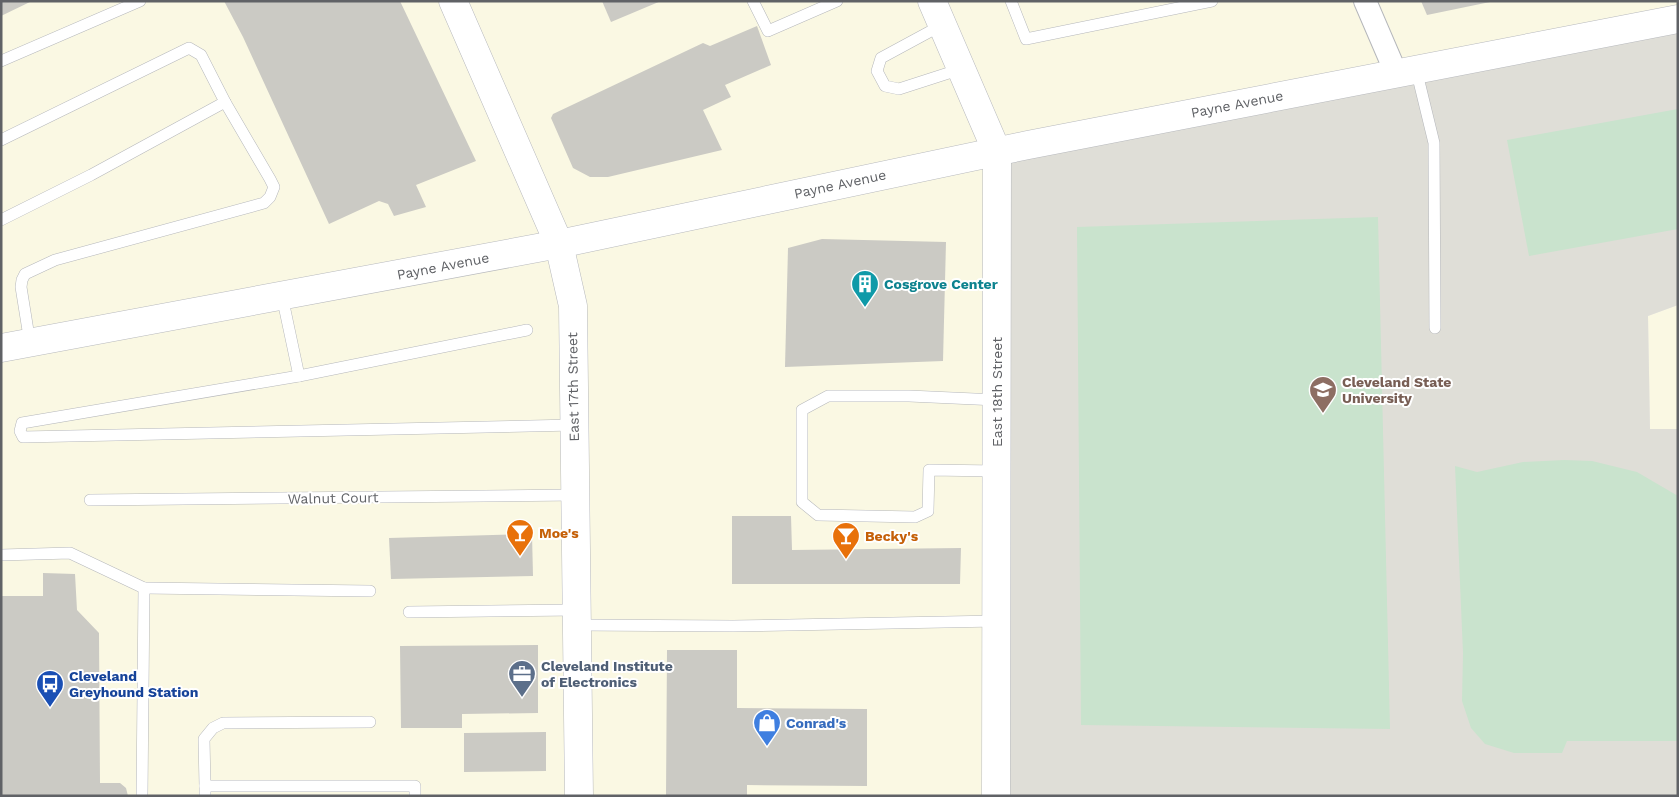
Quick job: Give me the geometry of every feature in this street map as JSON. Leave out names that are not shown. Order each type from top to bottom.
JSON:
[{"type":"street","name":"East 17th Street","points":[[453,1],[560,244],[573,306],[579,796]]},
{"type":"street","points":[[1365,1],[1406,71]]},
{"type":"street","name":"East 18th Street","points":[[937,13],[997,152],[996,796]]},
{"type":"street","name":"Payne Avenue","points":[[1,348],[560,244],[997,152],[1678,19]]},
{"type":"lane","points":[[1,61],[140,1]]},
{"type":"lane","points":[[754,1],[768,31],[837,1]]},
{"type":"lane","points":[[1011,1],[1026,39],[1212,1]]},
{"type":"lane","points":[[937,13],[881,58],[877,71],[885,86],[899,89],[961,68]]},
{"type":"lane","points":[[1,140],[189,48],[201,55],[225,102],[274,187],[270,197],[264,203],[55,260],[25,274],[21,287],[30,343]]},
{"type":"lane","points":[[1406,71],[1434,143],[1435,328]]},
{"type":"lane","points":[[1,220],[91,175],[225,102]]},
{"type":"lane","points":[[282,296],[299,376]]},
{"type":"lane","points":[[527,330],[299,376],[22,423],[20,430],[23,437],[574,425]]},
{"type":"lane","points":[[997,400],[909,396],[828,396],[802,410],[802,502],[818,514],[915,517],[928,511],[929,470],[997,470]]},
{"type":"lane","name":"Walnut Court","points":[[90,500],[575,495]]},
{"type":"lane","points":[[1,555],[70,553],[144,588],[370,591]]},
{"type":"lane","points":[[142,796],[144,588]]},
{"type":"lane","points":[[409,612],[733,626],[997,621]]},
{"type":"lane","points":[[370,722],[223,723],[213,728],[204,739],[205,791],[416,786],[415,796]]},
{"type":"shaded area","points":[[1,1],[1678,1],[1678,19],[996,796],[1,796]]},
{"type":"shaded area","name":"Cleveland State University","points":[[1678,19],[1678,305],[1648,316],[1650,429],[1678,429],[1678,796],[996,796],[997,152]]},
{"type":"shaded area","points":[[1678,305],[1678,429],[1650,429],[1648,316]]},
{"type":"green space","points":[[1678,109],[1678,229],[1529,256],[1507,140]]},
{"type":"green space","points":[[1378,217],[1390,729],[1081,725],[1077,227]]},
{"type":"green space","points":[[1592,461],[1637,472],[1678,496],[1678,741],[1567,741],[1562,753],[1514,753],[1485,744],[1471,728],[1462,701],[1463,653],[1455,466],[1477,472],[1523,462]]},
{"type":"building","points":[[1,1],[32,1],[1,16]]},
{"type":"building","points":[[224,1],[400,1],[476,161],[416,185],[426,207],[394,216],[388,204],[379,201],[329,224],[243,37]]},
{"type":"building","points":[[602,1],[661,1],[611,22]]},
{"type":"building","points":[[1421,1],[1490,1],[1490,2],[1427,15]]},
{"type":"building","points":[[757,26],[771,65],[725,85],[731,97],[703,110],[722,150],[608,177],[590,177],[573,168],[551,118],[553,114],[703,43],[710,46]]},
{"type":"building","name":"Cosgrove Center","points":[[822,239],[946,242],[943,361],[785,367],[788,248]]},
{"type":"building","name":"Becky's","points":[[732,516],[791,516],[792,550],[961,548],[960,584],[732,584]]},
{"type":"building","points":[[532,534],[533,576],[391,579],[389,538]]},
{"type":"building","name":"Cleveland Greyhound Station","points":[[43,573],[75,574],[77,610],[99,633],[100,783],[120,783],[126,788],[128,796],[1,796],[1,596],[43,596]]},
{"type":"building","points":[[538,645],[538,713],[462,714],[462,728],[401,728],[400,646]]},
{"type":"building","name":"Conrad's","points":[[667,650],[737,650],[737,708],[867,709],[867,786],[747,785],[747,796],[666,796]]},
{"type":"building","points":[[546,732],[546,771],[464,772],[464,733]]},
{"type":"place","name":"Cosgrove Center","points":[[865,308]]},
{"type":"place","name":"Cleveland State University","points":[[1323,414]]},
{"type":"place","name":"Moe's","points":[[520,557]]},
{"type":"place","name":"Becky's","points":[[846,560]]},
{"type":"place","name":"Cleveland Institute of Electronics","points":[[522,698]]},
{"type":"place","name":"Cleveland Greyhound Station","points":[[50,708]]},
{"type":"place","name":"Conrad's","points":[[767,747]]}]
